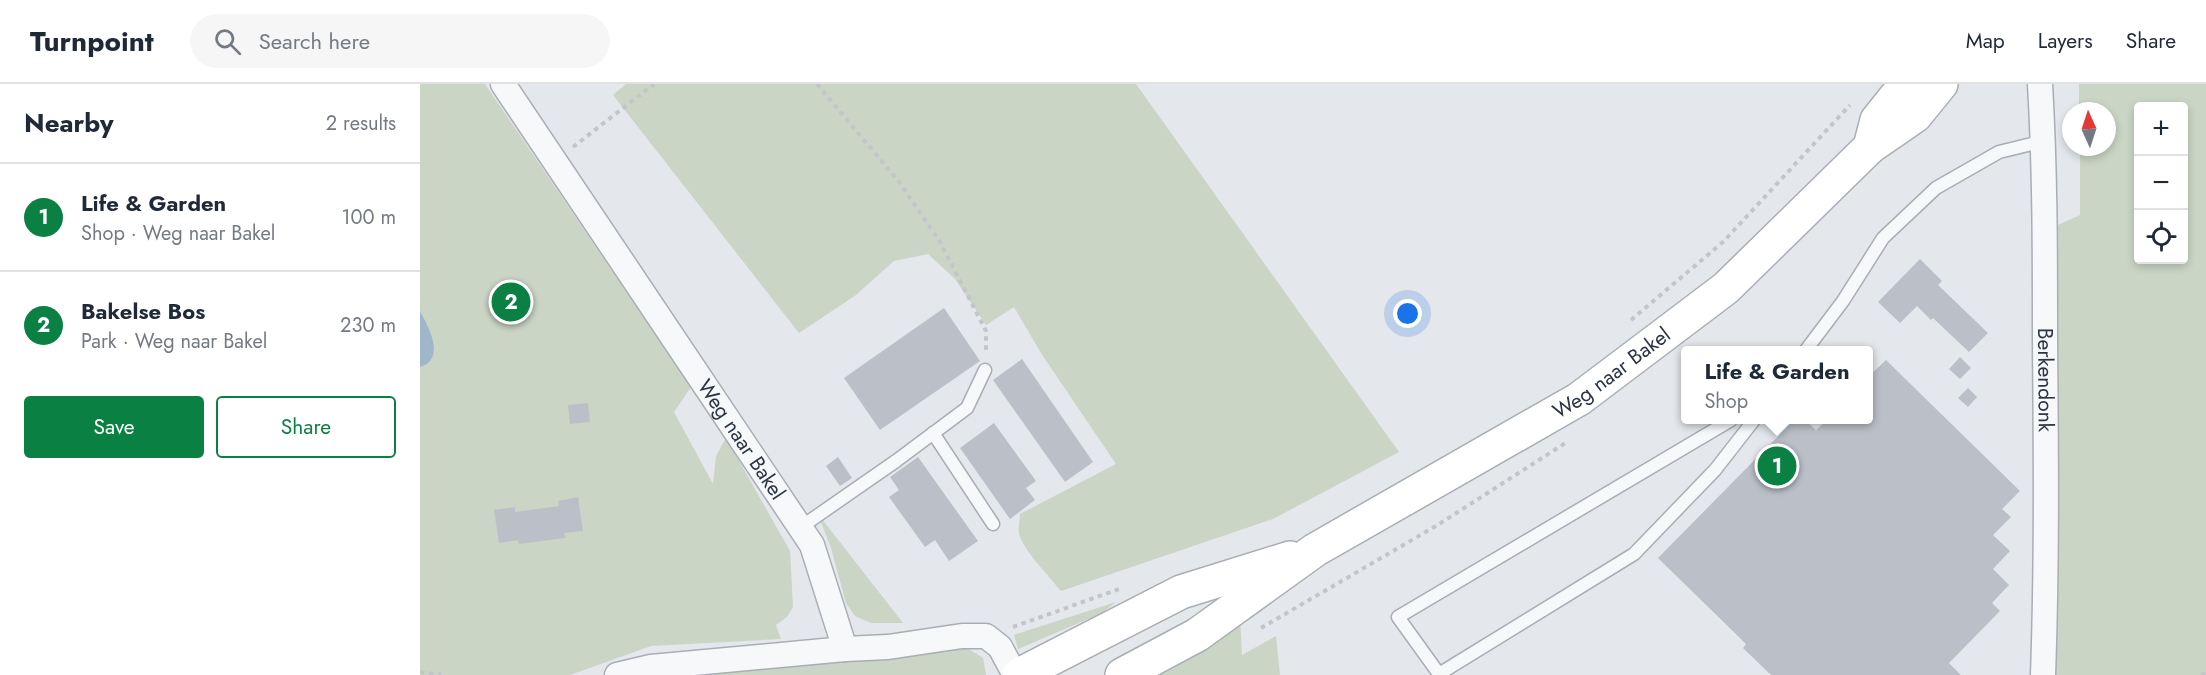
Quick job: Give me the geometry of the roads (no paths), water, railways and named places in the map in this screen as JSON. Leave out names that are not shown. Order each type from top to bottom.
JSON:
[{"type":"main road","name":"Weg naar Bakel","points":[[1870,147],[1877,120],[1906,84]]},
{"type":"main road","name":"Weg naar Bakel","points":[[1122,675],[1197,635],[1315,550],[1579,399],[1726,288],[1870,147],[1915,116],[1941,84]]},
{"type":"main road","name":"Weg naar Bakel","points":[[1019,675],[1181,592],[1315,550]]},
{"type":"street","name":"Weg naar Bakel","points":[[503,84],[812,545],[845,649]]},
{"type":"street","name":"Berkendonk","points":[[2040,84],[2044,141],[2046,594],[2043,675]]},
{"type":"street","points":[[617,675],[651,666],[888,647],[962,636],[986,636],[1000,647],[1015,675]]},
{"type":"lane","points":[[1810,346],[1843,301],[1883,238],[1936,188],[1999,152],[2044,141]]},
{"type":"lane","points":[[801,527],[967,408],[986,370]]},
{"type":"lane","points":[[1724,424],[1398,616],[1439,674],[1634,554],[1715,470],[1751,424]]},
{"type":"lane","points":[[933,434],[993,524]]},
{"type":"water","points":[[420,311],[431,333],[434,350],[433,357],[420,367]]},
{"type":"place","name":"Bakelse Bos","points":[[511,302]]},
{"type":"place","name":"Life & Garden","points":[[1777,466]]}]
